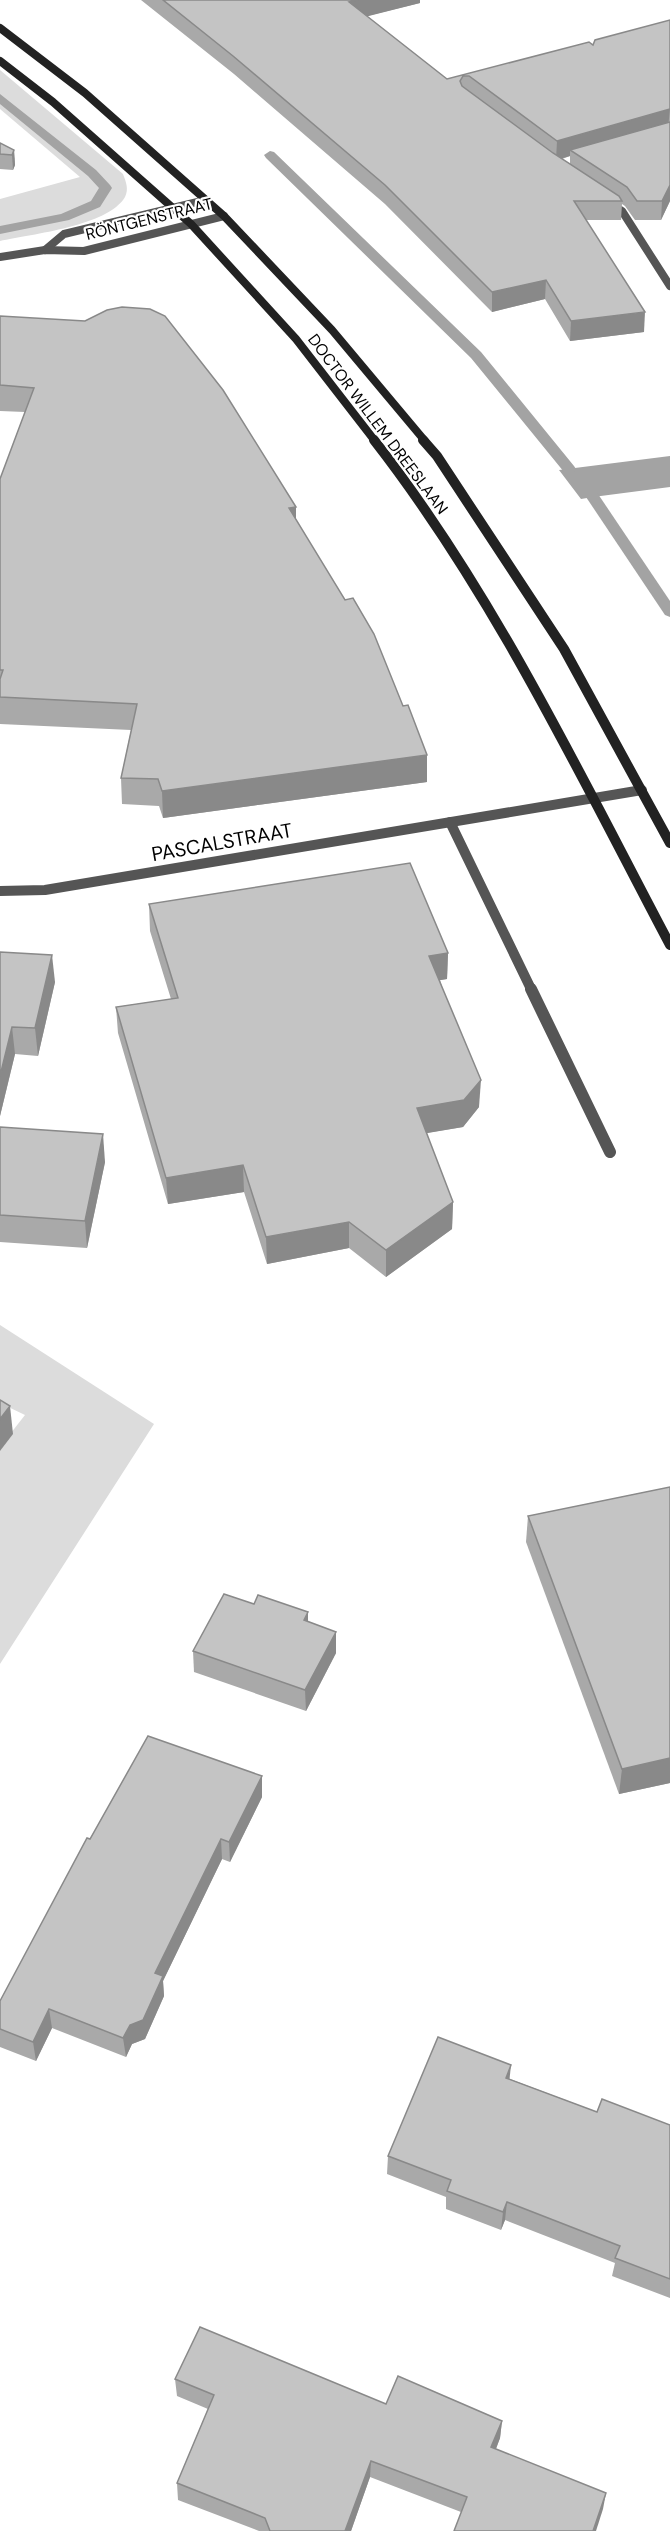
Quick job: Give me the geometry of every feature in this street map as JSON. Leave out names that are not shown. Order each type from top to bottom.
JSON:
[{"type":"main road","name":"DOCTOR WILLEM DREESLAAN","points":[[0,28],[85,93],[224,216],[332,330],[437,456],[564,649],[670,843]]},
{"type":"main road","name":"DOCTOR WILLEM DREESLAAN","points":[[0,61],[53,102],[191,224],[296,339],[392,461],[440,531],[520,662],[670,945]]},
{"type":"street","points":[[603,198],[622,211],[670,286]]},
{"type":"street","name":"RÖNTGENSTRAAT","points":[[45,250],[64,234],[206,200]]},
{"type":"street","name":"RÖNTGENSTRAAT","points":[[0,257],[45,250],[84,251],[224,216]]},
{"type":"street","name":"PASCALSTRAAT","points":[[0,891],[45,890],[642,790]]},
{"type":"street","points":[[450,822],[610,1152]]},
{"type":"shaded area","points":[[0,70],[123,174],[127,191],[116,207],[86,222],[0,241],[0,199],[80,177],[0,109]]},
{"type":"shaded area","points":[[670,456],[670,487],[581,499],[559,470]]},
{"type":"shaded area","points":[[0,1325],[154,1424],[0,1664],[0,1447],[25,1415],[0,1403]]},
{"type":"building","points":[[163,0],[358,0],[349,2],[447,79],[589,42],[593,45],[595,40],[670,20],[670,109],[557,141],[469,76],[463,76],[460,81],[462,86],[553,153],[619,196],[622,201],[574,201],[645,312],[571,321],[546,280],[492,292],[385,185]]},
{"type":"building","points":[[670,122],[670,185],[662,201],[637,201],[627,187],[570,150]]},
{"type":"building","points":[[0,143],[14,150],[12,155],[0,154]]},
{"type":"building","points":[[122,307],[150,309],[165,316],[223,390],[296,507],[289,508],[345,600],[353,598],[374,634],[403,706],[408,705],[427,755],[162,791],[158,779],[121,778],[137,704],[0,697],[0,679],[3,670],[0,670],[0,479],[34,388],[0,385],[0,316],[85,321],[107,310]]},
{"type":"building","points":[[410,863],[448,953],[429,956],[481,1080],[464,1100],[417,1108],[453,1202],[386,1250],[349,1222],[266,1237],[243,1165],[166,1178],[116,1007],[178,998],[149,904]]},
{"type":"building","points":[[0,952],[52,955],[35,1028],[12,1027],[0,1076]]},
{"type":"building","points":[[0,1127],[103,1134],[85,1221],[0,1215]]},
{"type":"building","points":[[0,1400],[10,1406],[0,1419]]},
{"type":"building","points":[[670,1487],[670,1758],[622,1769],[528,1516]]},
{"type":"building","points":[[224,1594],[254,1604],[258,1595],[308,1612],[304,1620],[336,1632],[305,1690],[193,1651]]},
{"type":"building","points":[[148,1736],[262,1776],[229,1842],[221,1839],[155,1973],[163,1976],[143,2020],[130,2025],[123,2038],[49,2009],[33,2042],[0,2029],[0,2001],[87,1838],[90,1839]]},
{"type":"building","points":[[438,2037],[511,2065],[506,2078],[597,2112],[602,2099],[670,2125],[670,2279],[615,2258],[620,2246],[507,2202],[503,2212],[447,2191],[451,2180],[388,2156]]},
{"type":"building","points":[[200,2327],[386,2404],[398,2376],[502,2421],[491,2447],[606,2493],[593,2531],[454,2531],[467,2497],[371,2461],[345,2531],[270,2531],[265,2518],[177,2483],[214,2395],[175,2379]]},
{"type":"waterway","points":[[0,98],[92,173],[106,188],[96,204],[64,217],[0,230]]},
{"type":"waterway","points":[[270,155],[476,355],[569,469]]},
{"type":"waterway","points":[[593,497],[670,612]]}]
